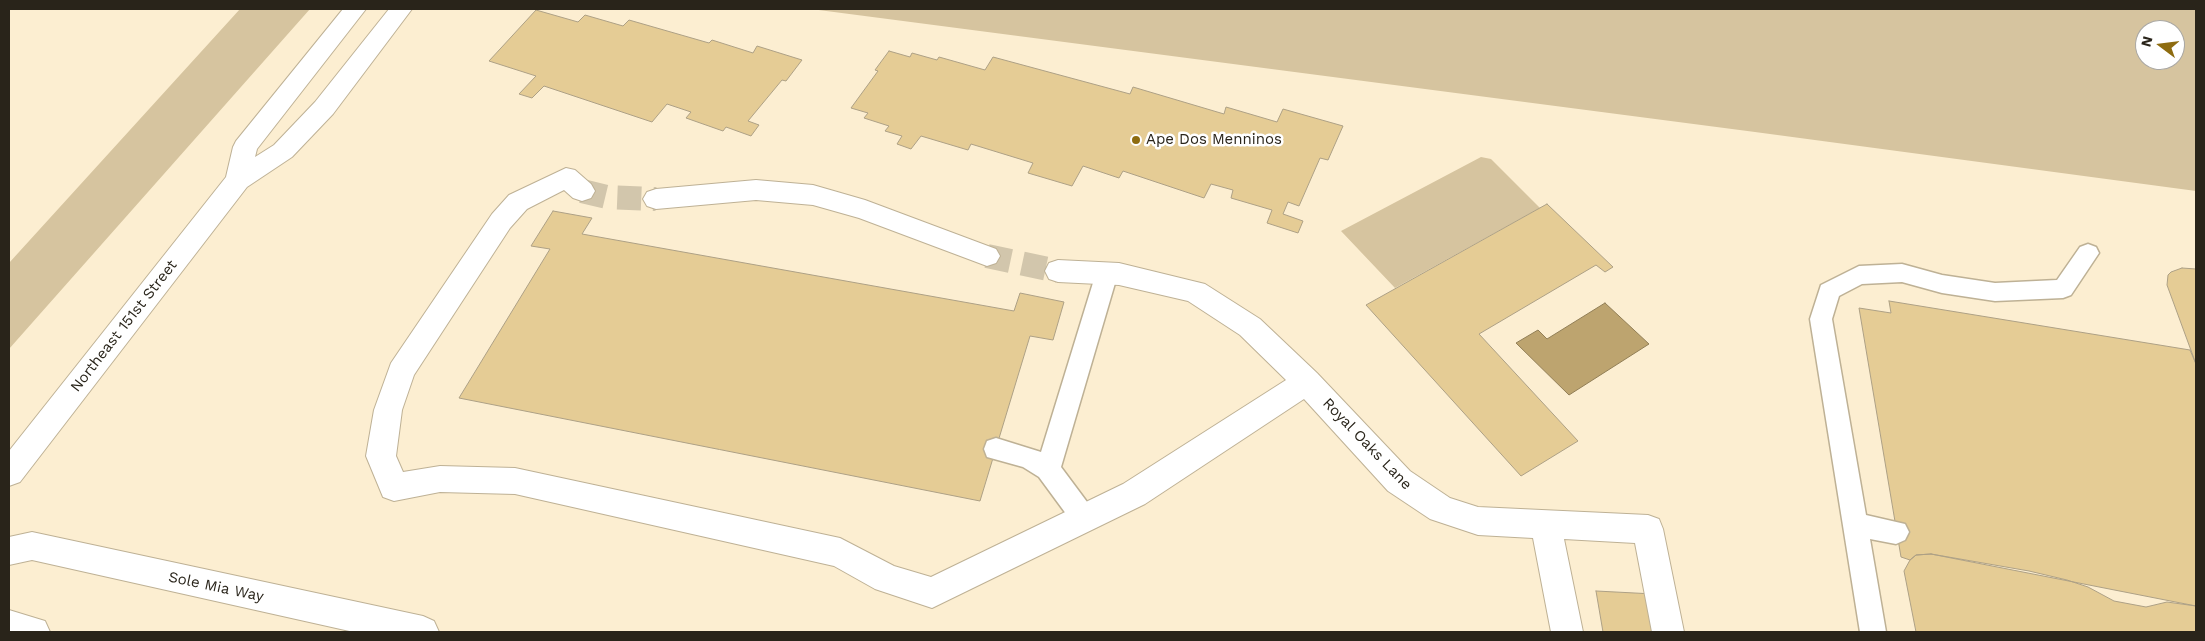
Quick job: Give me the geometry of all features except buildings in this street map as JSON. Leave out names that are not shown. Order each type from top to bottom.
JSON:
[{"type":"street","name":"Northeast 151st Street","points":[[238,180],[245,147],[355,9]]},
{"type":"street","name":"Northeast 151st Street","points":[[9,473],[238,180],[283,151],[290,144],[324,108],[400,9]]},
{"type":"street","points":[[582,191],[566,177],[518,202],[501,221],[401,371],[388,410],[381,456],[394,487],[440,479],[514,481],[840,553],[886,578],[932,593],[1134,494],[1307,382]]},
{"type":"street","points":[[656,199],[756,190],[813,195],[865,210],[987,256]]},
{"type":"street","name":"Royal Oaks Lane","points":[[1058,271],[1119,274],[1195,292],[1250,327],[1307,382],[1399,481],[1442,509],[1478,521],[1648,529],[1668,632]]},
{"type":"street","points":[[1546,524],[1567,632]]},
{"type":"street","name":"Sole Mia Way","points":[[9,551],[32,546],[77,558],[423,632]]},
{"type":"street","points":[[9,626],[34,632]]},
{"type":"lane","points":[[1873,632],[1821,319],[1829,291],[1859,275],[1902,273],[1942,284],[1995,292],[2063,289],[2088,253]]},
{"type":"lane","points":[[1048,469],[1107,273]]},
{"type":"lane","points":[[996,449],[1028,458],[1048,469],[1084,518]]},
{"type":"lane","points":[[1855,524],[1896,532]]},
{"type":"shaded area","points":[[240,9],[310,9],[9,349],[9,263]]},
{"type":"shaded area","points":[[811,9],[2196,9],[2196,191],[1755,132]]},
{"type":"shaded area","points":[[1481,157],[1491,159],[1540,208],[1395,288],[1341,231]]},
{"type":"shaded area","points":[[1605,303],[1649,344],[1569,395],[1516,343],[1538,330],[1547,339]]},
{"type":"tunnel","points":[[582,191],[607,197],[656,199]]},
{"type":"tunnel","points":[[987,256],[1058,271]]},
{"type":"place","name":"Ape Dos Menninos","points":[[1136,140]]}]
